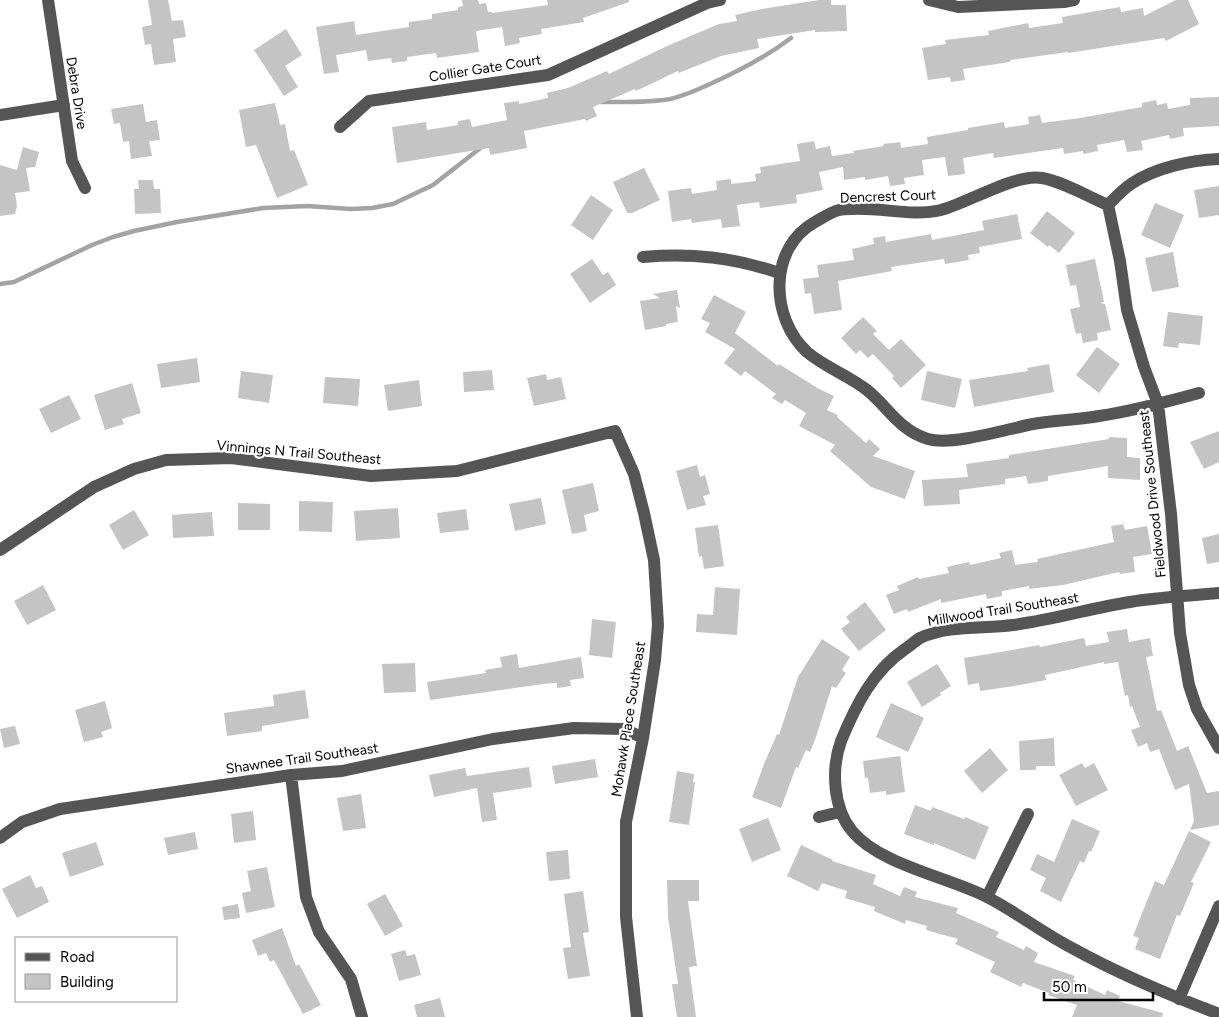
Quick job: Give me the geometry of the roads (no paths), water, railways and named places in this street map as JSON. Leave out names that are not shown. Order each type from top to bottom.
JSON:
[{"type":"street","name":"Debra Drive","points":[[48,0],[72,161],[85,188]]},
{"type":"street","name":"Collier Gate Court","points":[[340,127],[369,101],[548,75],[707,3],[720,0]]},
{"type":"street","points":[[928,0],[958,7],[1074,0]]},
{"type":"street","points":[[0,115],[64,105]]},
{"type":"street","points":[[1108,205],[1131,184],[1160,170],[1199,160],[1219,158]]},
{"type":"street","name":"Dencrest Court","points":[[1108,205],[1040,178],[1020,179],[940,210],[914,212],[866,208],[839,210],[813,223],[796,238],[786,254],[779,273],[782,312],[790,332],[805,350],[825,366],[867,390],[900,424],[930,440],[950,441],[1037,424],[1101,416],[1199,394]]},
{"type":"street","name":"Fieldwood Drive Southeast","points":[[1108,205],[1120,261],[1127,310],[1144,367],[1158,404],[1164,440],[1180,633],[1189,685],[1197,709],[1219,748]]},
{"type":"street","points":[[642,257],[670,255],[727,259],[752,264],[779,273]]},
{"type":"street","name":"Vinnings N Trail Southeast","points":[[0,550],[94,487],[134,469],[166,460],[231,458],[372,476],[457,471],[615,431]]},
{"type":"street","name":"Mohawk Place Southeast","points":[[615,431],[634,474],[654,560],[658,624],[655,660],[643,738],[626,822],[626,917],[637,1017]]},
{"type":"street","name":"Millwood Trail Southeast","points":[[1219,593],[1131,601],[1014,625],[943,631],[920,638],[885,664],[872,681],[853,712],[839,747],[836,766],[836,790],[840,812],[852,831],[870,848],[913,868],[986,897],[1072,948],[1179,999],[1219,1014]]},
{"type":"street","name":"Shawnee Trail Southeast","points":[[0,838],[22,822],[60,809],[291,775],[342,771],[493,738],[574,728],[624,729],[643,738]]},
{"type":"street","points":[[291,775],[306,897],[319,932],[351,979],[362,1017]]},
{"type":"street","points":[[818,817],[840,812]]},
{"type":"street","points":[[986,897],[1028,814]]},
{"type":"street","points":[[1179,999],[1219,906]]},
{"type":"waterway","points":[[600,102],[653,101],[680,96],[742,69],[791,38]]},
{"type":"waterway","points":[[0,284],[14,282],[113,237],[177,222],[263,208],[307,206],[351,209],[393,204],[433,185],[483,146]]}]
